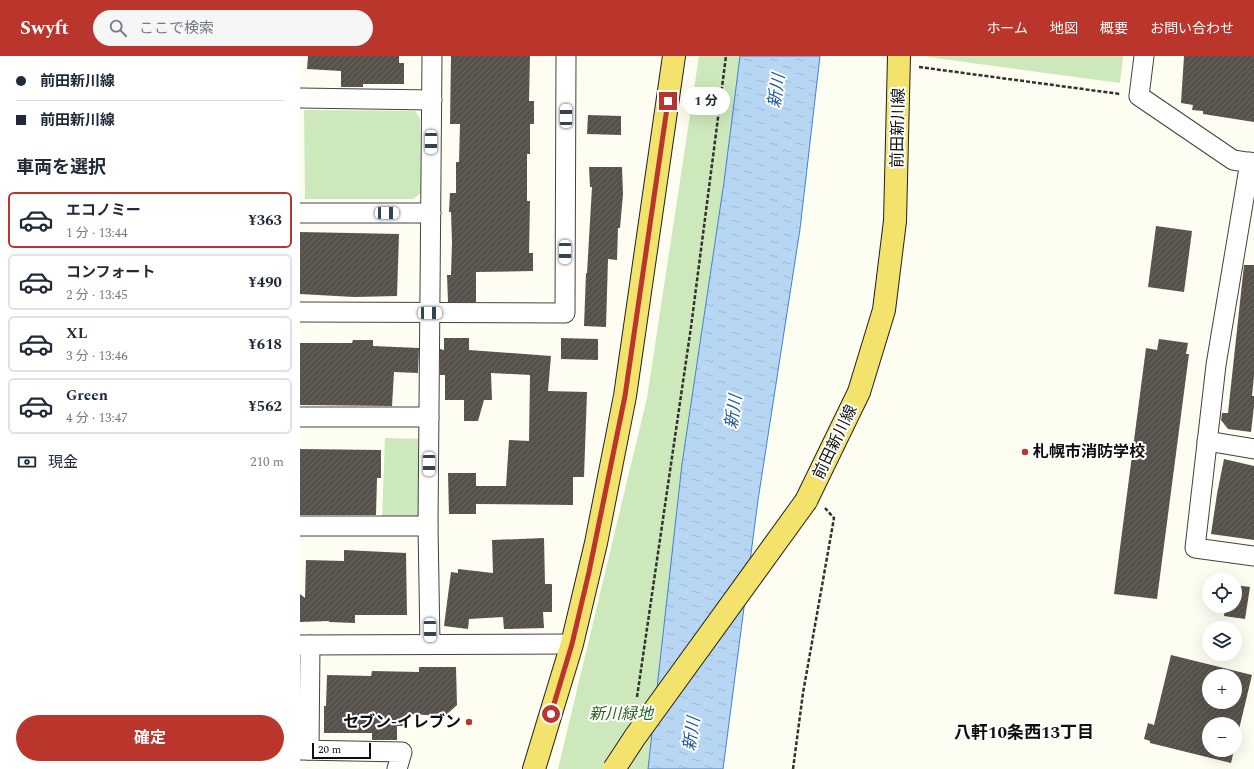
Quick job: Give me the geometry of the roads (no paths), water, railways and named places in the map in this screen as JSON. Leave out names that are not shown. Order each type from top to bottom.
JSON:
[{"type":"main road","points":[[534,769],[572,644],[596,543],[625,396],[674,56]]},
{"type":"main road","name":"前田新川線","points":[[614,769],[634,737],[815,504],[859,392],[884,310],[895,221],[899,56]]},
{"type":"street","points":[[430,644],[428,526],[432,56]]},
{"type":"street","points":[[300,312],[565,313],[566,56]]},
{"type":"street","points":[[1144,56],[1139,96],[1233,160],[1252,163],[1216,365],[1195,548],[1254,556]]},
{"type":"street","points":[[300,98],[432,100]]},
{"type":"street","points":[[300,213],[431,214]]},
{"type":"street","points":[[300,417],[429,416]]},
{"type":"street","points":[[1208,441],[1254,449]]},
{"type":"street","points":[[300,526],[428,526]]},
{"type":"street","points":[[397,769],[402,752],[304,750],[305,644],[572,644]]},
{"type":"water","name":"新川","points":[[740,56],[820,56],[800,229],[758,500],[723,769],[648,769],[682,464],[724,182]]},
{"type":"place","name":"札幌市消防学校","points":[[1025,452]]},
{"type":"place","name":"セブン-イレブン","points":[[469,722]]},
{"type":"district","name":"八軒10条西13丁目","points":[[1024,733]]},
{"type":"park label","name":"新川緑地","points":[[621,714]]}]
